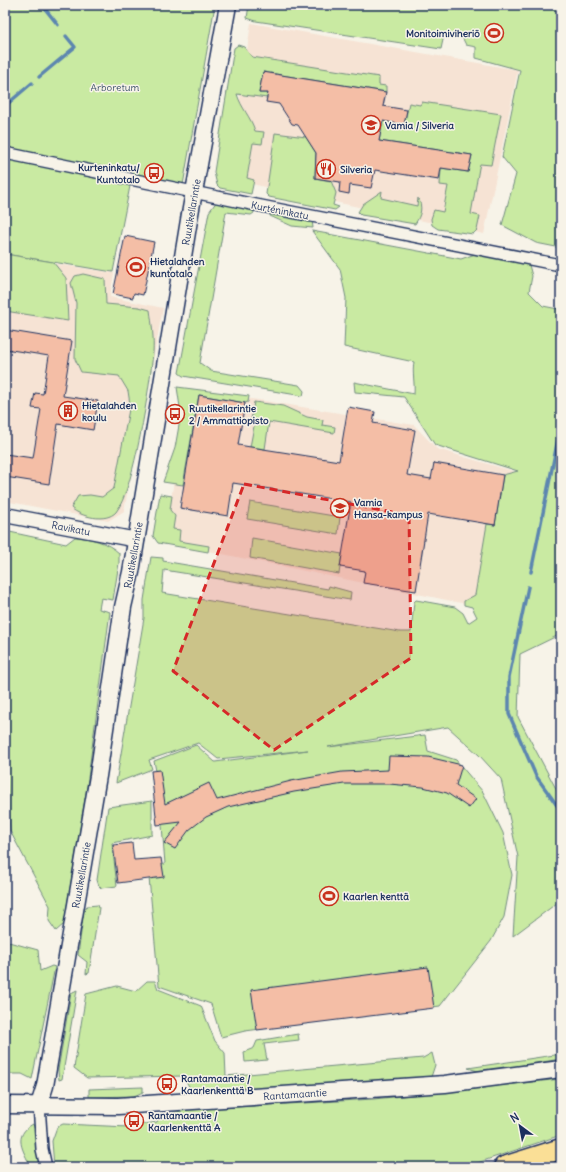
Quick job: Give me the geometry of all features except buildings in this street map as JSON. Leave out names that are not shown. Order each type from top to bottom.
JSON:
[{"type":"highway","points":[[504,1167],[561,1149]]},
{"type":"main road","name":"Ruutikellarintie","points":[[39,1105],[45,1086],[66,967],[123,608],[137,540],[194,192],[228,5]]},
{"type":"main road","name":"Rantamaantie","points":[[5,1105],[118,1106],[445,1084],[561,1070]]},
{"type":"street","name":"Kurténinkatu","points":[[5,153],[555,264]]},
{"type":"street","name":"Ravikatu","points":[[5,515],[137,540]]},
{"type":"street","points":[[39,1105],[42,1149],[46,1167]]},
{"type":"highlighted area","points":[[244,484],[409,515],[411,658],[274,750],[173,671]]},
{"type":"shaded area","name":"Vamia / Silveria","points":[[251,23],[518,70],[484,234],[228,179]]},
{"type":"shaded area","points":[[5,256],[114,273],[110,297],[163,308],[124,511],[108,521],[5,501]]},
{"type":"shaded area","name":"Vamia Hansa-kampus","points":[[189,389],[414,425],[437,449],[516,472],[499,591],[471,605],[164,542]]},
{"type":"green space","name":"Arboretum","points":[[5,5],[215,5],[183,185],[5,147]]},
{"type":"green space","points":[[249,5],[561,5],[561,248],[536,243],[502,225],[516,174],[502,157],[520,70],[476,58],[476,47],[466,45],[462,37],[441,34],[444,35],[441,49],[256,21],[247,18]]},
{"type":"green space","points":[[238,45],[244,47],[252,57],[379,77],[379,85],[386,86],[386,92],[263,72],[259,93],[268,93],[267,98],[237,94],[255,131],[264,132],[262,144],[253,143],[247,178],[254,180],[251,194],[220,188],[217,185],[214,172],[234,48]]},
{"type":"green space","points":[[422,102],[501,114],[491,165],[480,164],[479,168],[471,214],[480,216],[477,230],[473,234],[438,229],[432,225],[431,219],[434,210],[443,212],[448,186],[440,185],[441,168],[468,172],[472,155],[379,141],[383,121],[404,125],[409,103],[420,105]]},
{"type":"green space","points":[[275,133],[306,137],[316,153],[315,178],[331,181],[336,193],[333,205],[339,207],[335,210],[269,197],[266,194]]},
{"type":"green space","points":[[5,158],[130,186],[113,272],[5,254]]},
{"type":"green space","points":[[382,191],[381,198],[417,206],[418,198],[421,211],[415,224],[361,215],[358,212],[363,204]]},
{"type":"green space","points":[[217,201],[253,207],[254,213],[251,215],[226,212],[200,363],[211,371],[299,385],[304,391],[303,396],[183,376],[179,373],[209,212]]},
{"type":"green space","points":[[270,213],[312,220],[313,228],[292,226],[270,216]]},
{"type":"green space","points":[[312,231],[461,259],[478,253],[529,265],[532,276],[529,292],[543,306],[558,309],[561,301],[561,634],[520,654],[518,717],[561,798],[561,900],[513,936],[518,857],[501,779],[479,755],[448,727],[328,747],[425,735],[428,751],[456,760],[483,792],[503,833],[512,875],[504,917],[491,941],[440,1006],[245,1031],[221,1037],[211,1004],[159,986],[148,867],[165,864],[159,786],[154,761],[196,745],[215,762],[308,750],[218,759],[198,743],[149,760],[152,769],[116,783],[144,618],[144,600],[151,557],[163,558],[163,561],[328,589],[329,586],[351,592],[350,600],[164,570],[162,593],[400,632],[411,632],[414,602],[416,600],[455,607],[463,613],[468,623],[477,617],[472,607],[464,605],[464,601],[475,595],[487,524],[495,525],[503,475],[518,471],[435,445],[404,397],[355,392],[354,382],[414,394],[414,362],[344,347],[346,298],[340,269]]},
{"type":"green space","points":[[5,254],[53,262],[66,278],[68,321],[5,311]]},
{"type":"green space","points":[[83,274],[105,279],[106,304],[139,307],[150,310],[153,337],[153,353],[145,411],[129,482],[123,500],[116,512],[112,515],[100,518],[94,518],[81,514],[71,508],[78,496],[90,495],[102,497],[114,488],[130,404],[128,391],[119,376],[81,372],[75,359],[76,303],[71,283],[75,276]]},
{"type":"green space","points":[[177,387],[249,396],[248,402],[245,403],[199,395],[183,485],[163,482],[175,448],[181,414]]},
{"type":"green space","points":[[254,402],[283,406],[307,417],[323,420],[322,425],[335,427],[334,433],[269,422],[265,449],[250,447],[255,421],[251,420]]},
{"type":"green space","points":[[160,494],[172,496],[170,510],[175,516],[173,529],[180,530],[179,541],[209,546],[208,552],[158,543],[153,536]]},
{"type":"green space","points":[[250,502],[340,517],[338,534],[247,519]]},
{"type":"green space","points":[[5,531],[66,544],[75,537],[87,538],[104,543],[119,553],[119,563],[113,600],[101,598],[99,609],[110,612],[86,793],[64,924],[56,931],[49,921],[50,906],[10,831],[5,756]]},
{"type":"green space","points":[[252,538],[342,554],[339,574],[250,558]]},
{"type":"green space","points":[[152,801],[152,835],[112,843],[117,886],[101,888],[97,880],[108,807]]},
{"type":"green space","points":[[98,905],[99,908],[89,973],[86,974],[87,962],[78,955],[84,910],[87,906]]},
{"type":"green space","points":[[5,941],[38,950],[40,971],[52,966],[55,967],[32,1079],[22,1074],[5,1074]]},
{"type":"green space","points":[[147,981],[155,981],[158,989],[201,1006],[215,1041],[225,1053],[226,1076],[423,1058],[432,1053],[435,1065],[431,1077],[220,1091],[190,1088],[183,1076],[87,1078],[74,1068],[86,994],[117,986],[136,991]]},
{"type":"green space","points":[[77,990],[62,1079],[59,1080],[58,1070],[71,993]]},
{"type":"green space","points":[[298,1034],[299,1040],[264,1044],[267,1060],[245,1062],[244,1052],[254,1048],[257,1041]]},
{"type":"green space","points":[[561,1054],[561,1059],[481,1072],[468,1068]]},
{"type":"green space","points":[[561,1079],[561,1135],[465,1167],[54,1167],[52,1141],[57,1127],[63,1124],[128,1127],[157,1122],[159,1117],[184,1110],[374,1099]]},
{"type":"green space","points":[[143,1087],[143,1092],[134,1096],[89,1097],[89,1089]]},
{"type":"green space","points":[[33,1124],[40,1167],[31,1167],[21,1144],[23,1133]]},
{"type":"waterway","points":[[42,5],[58,25]]},
{"type":"waterway","points":[[39,77],[75,47],[66,36]]},
{"type":"waterway","points":[[5,106],[32,83]]},
{"type":"waterway","points":[[531,572],[561,424]]},
{"type":"waterway","points":[[528,587],[509,677],[509,714],[536,776],[561,811]]},
{"type":"place","name":"Monitoimiviheriö","points":[[494,33]]},
{"type":"place","name":"Vamia / Silveria","points":[[371,125]]},
{"type":"place","name":"Silveria","points":[[326,169]]},
{"type":"place","name":"Kurteninkatu/ Kuntotalo","points":[[154,173]]},
{"type":"place","name":"Hietalahden kuntotalo","points":[[136,267]]},
{"type":"place","name":"Hietalahden koulu","points":[[68,411]]},
{"type":"place","name":"Ruutikellarintie 2 / Ammattiopisto","points":[[175,414]]},
{"type":"place","name":"Vamia Hansa-kampus","points":[[340,508]]},
{"type":"place","name":"Kaarlen kenttä","points":[[329,896]]},
{"type":"place","name":"Rantamaantie / Kaarlenkenttä B","points":[[167,1084]]},
{"type":"place","name":"Rantamaantie / Kaarlenkenttä A","points":[[134,1121]]}]
